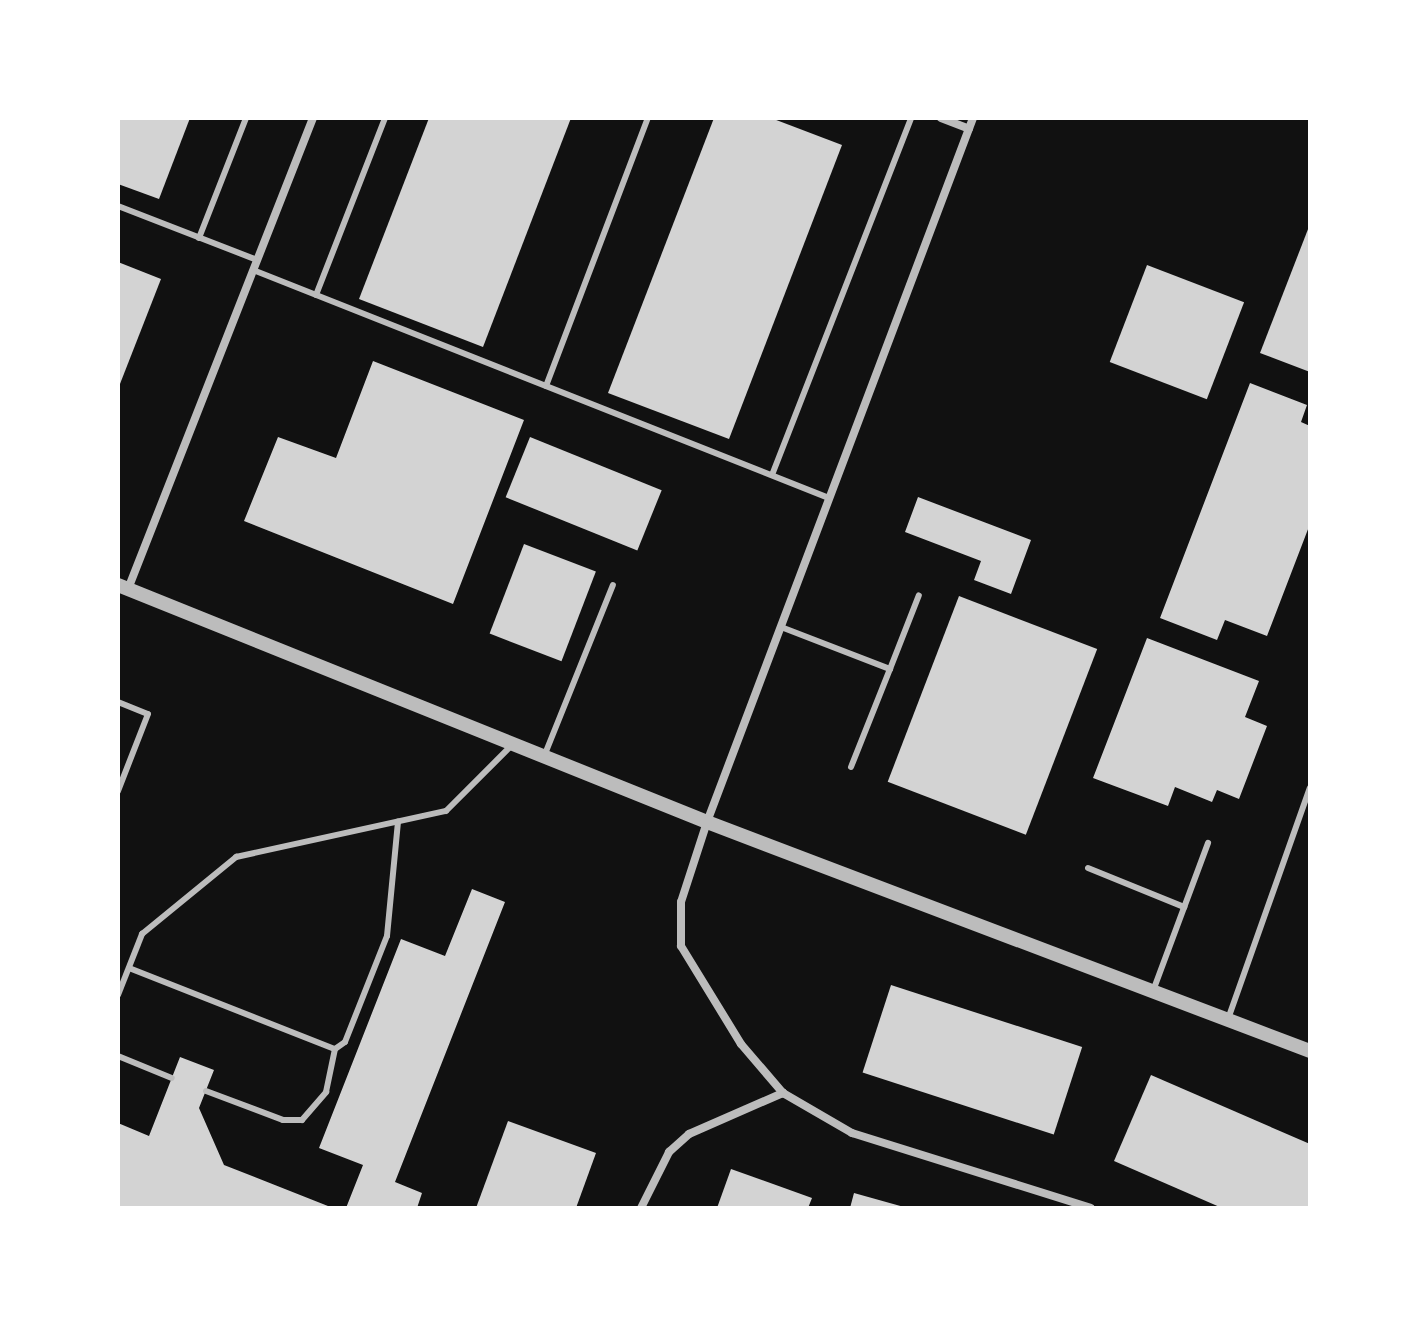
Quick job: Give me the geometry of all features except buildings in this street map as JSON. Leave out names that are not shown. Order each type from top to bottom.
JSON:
[{"type":"street","points":[[313,118],[123,587],[545,754],[707,822],[1310,1051]]},
{"type":"street","points":[[941,118],[969,129]]},
{"type":"street","points":[[973,118],[707,822],[681,902],[681,946],[741,1044],[783,1093],[852,1133],[1091,1208]]},
{"type":"street","points":[[641,1208],[669,1152],[689,1134],[783,1093]]},
{"type":"lane","points":[[199,238],[246,118]]},
{"type":"lane","points":[[316,295],[385,118]]},
{"type":"lane","points":[[546,386],[648,118]]},
{"type":"lane","points":[[772,475],[911,118]]},
{"type":"lane","points":[[118,206],[257,260]]},
{"type":"lane","points":[[253,270],[829,498]]},
{"type":"lane","points":[[545,754],[613,585]]},
{"type":"lane","points":[[851,767],[919,595]]},
{"type":"lane","points":[[781,627],[890,669]]},
{"type":"lane","points":[[118,702],[148,714],[118,791]]},
{"type":"lane","points":[[118,995],[142,934],[236,857],[446,811],[515,742]]},
{"type":"lane","points":[[1228,1019],[1310,788]]},
{"type":"lane","points":[[206,1091],[283,1120],[302,1120],[326,1092],[335,1049],[345,1042],[387,936],[398,822]]},
{"type":"lane","points":[[1153,991],[1208,843]]},
{"type":"lane","points":[[1088,868],[1184,907]]},
{"type":"lane","points":[[129,968],[335,1049]]},
{"type":"lane","points":[[118,1056],[172,1078]]}]
